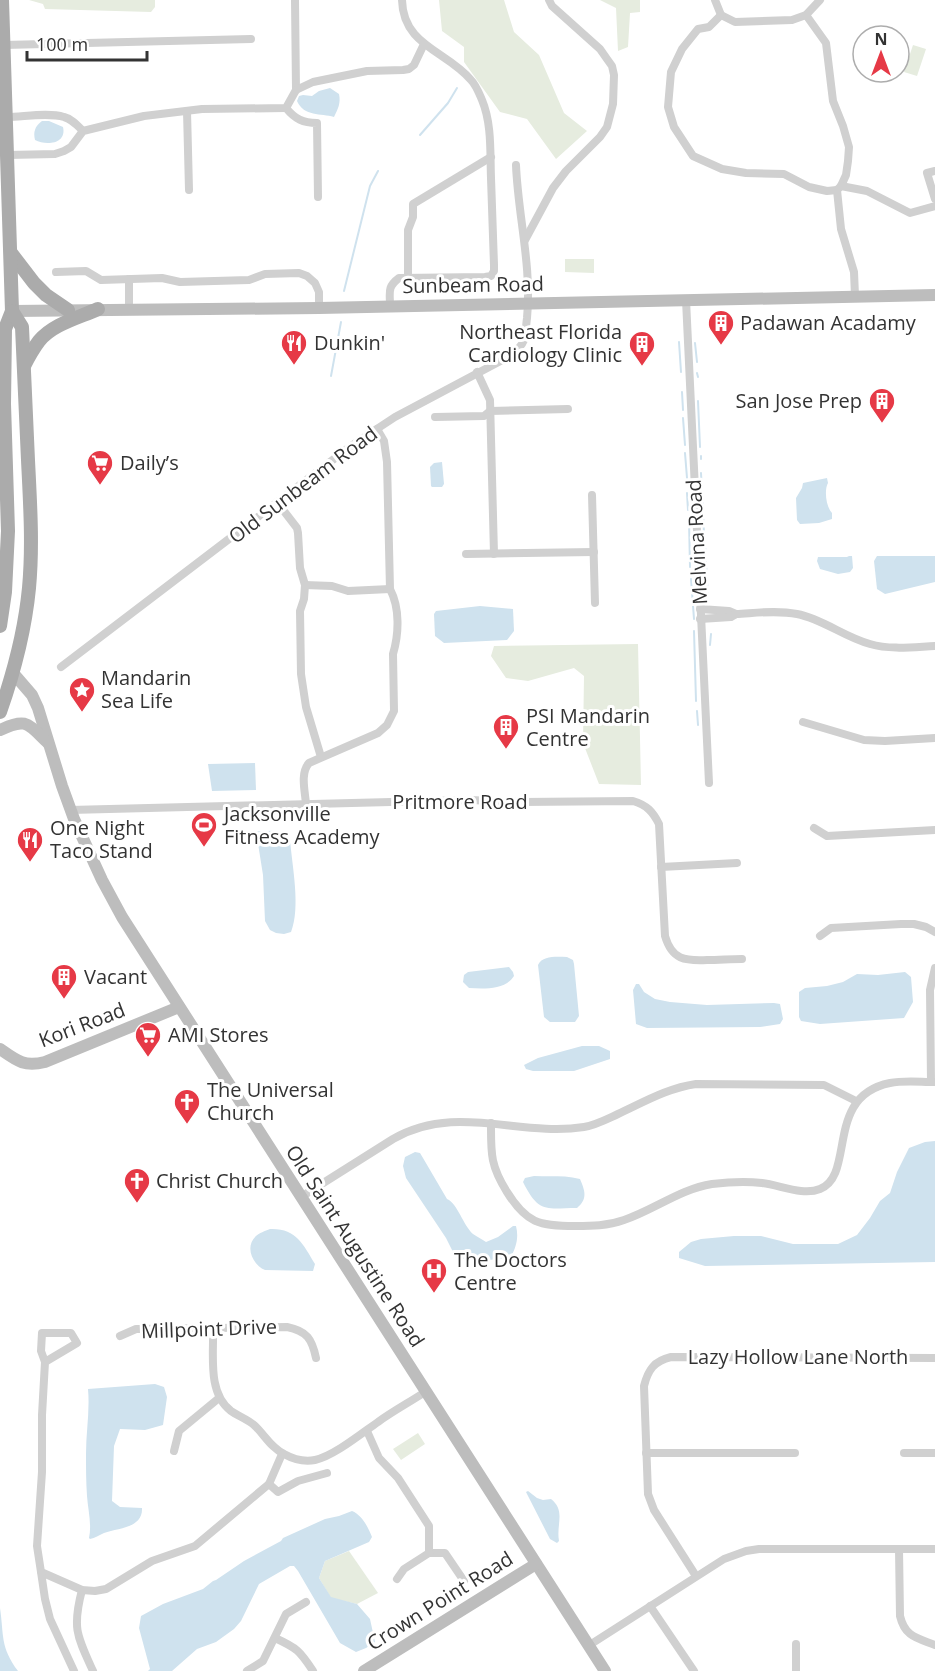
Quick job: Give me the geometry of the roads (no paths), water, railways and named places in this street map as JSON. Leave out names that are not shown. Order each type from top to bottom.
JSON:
[{"type":"main road","points":[[0,626],[5,592],[8,531],[4,329],[12,311],[7,117],[2,70],[4,45],[2,0]]},
{"type":"main road","points":[[11,253],[34,283],[46,295],[68,310]]},
{"type":"main road","points":[[24,366],[44,335],[56,327],[98,309]]},
{"type":"main road","points":[[0,712],[13,674],[28,598],[31,550],[22,327],[12,311]]},
{"type":"street","points":[[286,108],[296,90],[295,0]]},
{"type":"street","points":[[390,306],[390,289],[392,283],[399,278],[485,277],[491,276],[494,271],[488,120],[483,102],[473,82],[466,74],[424,44],[408,28],[402,0]]},
{"type":"street","points":[[525,240],[553,188],[607,127],[613,104],[614,75],[608,58],[552,6],[549,0]]},
{"type":"street","points":[[715,0],[721,15],[735,22],[792,20],[806,15],[820,0]]},
{"type":"street","points":[[721,15],[708,27],[698,29],[682,49],[671,72],[668,107],[674,127],[693,156],[722,169],[784,174],[809,187],[827,191],[839,188],[867,191],[910,213],[935,206]]},
{"type":"street","points":[[806,15],[826,43],[833,101],[849,147],[847,168],[839,188],[841,229],[854,272],[855,292]]},
{"type":"street","points":[[4,45],[251,39]]},
{"type":"street","points":[[296,90],[313,82],[345,75],[367,71],[409,69],[414,65],[424,44]]},
{"type":"street","points":[[8,155],[64,152],[71,147],[83,131],[144,116],[202,109],[286,108],[301,121],[317,123],[318,197]]},
{"type":"street","points":[[187,111],[189,190]]},
{"type":"street","points":[[7,117],[54,115],[73,121],[83,131]]},
{"type":"street","points":[[408,277],[408,230],[413,217],[413,204],[490,157]]},
{"type":"street","name":"Old Sunbeam Road","points":[[61,667],[351,446],[422,401],[508,357],[521,345],[528,304],[525,240],[516,165]]},
{"type":"street","points":[[935,171],[927,173],[935,199]]},
{"type":"street","points":[[56,272],[86,271],[101,279],[162,278],[180,282],[249,280],[265,273],[299,273],[315,283],[319,292],[319,308]]},
{"type":"street","points":[[129,279],[129,309]]},
{"type":"street","name":"Sunbeam Road","points":[[12,311],[528,304],[855,292],[935,295]]},
{"type":"street","name":"Melvina Road","points":[[686,300],[709,783]]},
{"type":"street","points":[[477,372],[490,400],[494,554]]},
{"type":"street","points":[[435,417],[484,416],[490,411],[568,409]]},
{"type":"street","points":[[306,804],[304,773],[309,762],[378,733],[387,725],[394,711],[393,654],[397,627],[396,600],[390,589],[387,462],[384,441],[377,429]]},
{"type":"street","points":[[592,495],[595,603]]},
{"type":"street","points":[[277,502],[297,528],[298,533],[300,568],[305,585],[300,611],[301,674],[306,708],[321,757]]},
{"type":"street","points":[[466,554],[594,552]]},
{"type":"street","points":[[305,585],[332,586],[348,591],[390,589]]},
{"type":"street","points":[[700,614],[729,611],[736,614],[780,612],[796,614],[811,618],[870,644],[897,648],[935,646]]},
{"type":"street","name":"Old Saint Augustine Road","points":[[13,674],[32,695],[38,708],[70,810],[102,880],[122,917],[605,1671]]},
{"type":"street","points":[[803,722],[864,740],[935,738]]},
{"type":"street","points":[[0,730],[14,723],[22,723],[29,725],[48,743]]},
{"type":"street","name":"Pritmore Road","points":[[70,810],[469,800],[633,801],[649,809],[659,824],[662,867]]},
{"type":"street","points":[[814,828],[827,836],[935,830]]},
{"type":"street","points":[[737,863],[662,867],[665,936],[670,950],[676,956],[692,961],[742,959]]},
{"type":"street","points":[[820,936],[831,928],[901,924],[914,924],[935,932]]},
{"type":"street","points":[[491,1123],[491,1154],[497,1176],[521,1212],[530,1219],[544,1224],[608,1225],[627,1219],[699,1186],[714,1184],[750,1182],[807,1191],[820,1189],[833,1176],[848,1119],[856,1101],[891,1082],[933,1082],[930,990],[935,968]]},
{"type":"street","name":"Kori Road","points":[[0,1049],[21,1063],[45,1062],[179,1007]]},
{"type":"street","points":[[301,1197],[407,1131],[424,1125],[442,1122],[491,1123],[526,1127],[586,1126],[602,1121],[668,1090],[696,1084],[824,1085],[856,1101]]},
{"type":"street","name":"Millpoint Drive","points":[[120,1336],[136,1329],[287,1327],[306,1334],[313,1343],[316,1358]]},
{"type":"street","points":[[213,1328],[214,1374],[219,1398],[230,1410],[257,1428],[282,1454],[304,1460],[323,1458],[425,1392]]},
{"type":"street","points":[[45,1362],[77,1343],[71,1333],[42,1333],[41,1351],[45,1362],[37,1546],[50,1619],[74,1671]]},
{"type":"street","name":"Lazy Hollow Lane North","points":[[646,1453],[644,1386],[647,1374],[653,1365],[662,1359],[671,1357],[935,1358]]},
{"type":"street","points":[[174,1451],[179,1431],[219,1398]]},
{"type":"street","points":[[367,1431],[379,1458],[399,1478],[429,1526],[429,1553]]},
{"type":"street","points":[[696,1576],[650,1502],[646,1453],[795,1453]]},
{"type":"street","points":[[904,1453],[935,1453]]},
{"type":"street","points":[[41,1572],[82,1590],[95,1591],[106,1588],[152,1561],[195,1546],[269,1484],[282,1454]]},
{"type":"street","points":[[269,1484],[278,1492],[298,1481],[327,1473]]},
{"type":"street","points":[[899,1549],[901,1623],[913,1637],[935,1645]]},
{"type":"street","points":[[588,1646],[734,1554],[752,1550],[935,1549]]},
{"type":"street","points":[[397,1579],[404,1569],[429,1553],[445,1553],[464,1581]]},
{"type":"street","name":"Crown Point Road","points":[[364,1671],[536,1564]]},
{"type":"street","points":[[82,1590],[76,1615],[76,1626],[93,1671]]},
{"type":"street","points":[[247,1671],[263,1661],[286,1614],[306,1602]]},
{"type":"street","points":[[650,1605],[694,1671]]},
{"type":"street","points":[[275,1638],[301,1652],[313,1671]]},
{"type":"street","points":[[796,1644],[796,1671]]},
{"type":"water","points":[[330,88],[340,97],[334,117],[308,112],[297,101],[299,96],[312,96]]},
{"type":"water","points":[[42,121],[49,121],[63,127],[62,137],[50,143],[35,140],[35,129]]},
{"type":"water","points":[[442,462],[444,484],[442,487],[432,487],[430,467],[434,463]]},
{"type":"water","points":[[827,478],[826,498],[832,519],[819,523],[800,524],[797,520],[796,498],[803,483]]},
{"type":"water","points":[[852,556],[853,568],[850,572],[838,574],[820,569],[817,561],[818,557]]},
{"type":"water","points":[[877,556],[935,556],[935,582],[885,594],[877,589],[874,561]]},
{"type":"water","points":[[480,606],[513,609],[514,631],[507,640],[444,643],[435,636],[434,614],[436,611]]},
{"type":"water","points":[[255,763],[256,790],[212,791],[208,764]]},
{"type":"water","points":[[256,831],[279,831],[290,839],[296,899],[291,932],[276,933],[270,930],[265,921],[263,875]]},
{"type":"water","points":[[567,957],[573,960],[574,964],[579,1016],[575,1022],[550,1022],[544,1017],[538,965],[547,958]]},
{"type":"water","points":[[509,967],[514,976],[500,986],[469,988],[463,982],[464,975],[468,972]]},
{"type":"water","points":[[905,972],[911,977],[913,1002],[904,1018],[820,1024],[801,1021],[799,1017],[799,992],[805,988],[843,982],[857,974],[878,975]]},
{"type":"water","points":[[636,984],[639,984],[644,992],[655,999],[670,1002],[707,1005],[780,1004],[783,1019],[780,1024],[760,1027],[647,1028],[636,1024],[633,990]]},
{"type":"water","points":[[582,1046],[599,1046],[610,1051],[610,1059],[574,1071],[533,1071],[526,1069],[524,1065],[538,1058]]},
{"type":"water","points":[[935,1141],[935,1262],[705,1266],[679,1258],[679,1252],[691,1242],[734,1236],[761,1236],[793,1244],[838,1244],[857,1235],[880,1201],[890,1193],[909,1148]]},
{"type":"water","points":[[415,1152],[420,1153],[447,1199],[454,1205],[473,1234],[486,1242],[516,1226],[516,1242],[511,1257],[482,1261],[456,1258],[446,1238],[406,1178],[403,1166],[405,1157]]},
{"type":"water","points":[[534,1176],[580,1179],[584,1191],[583,1201],[577,1208],[544,1207],[534,1200],[523,1182],[525,1178]]},
{"type":"water","points":[[270,1229],[286,1231],[298,1239],[315,1264],[313,1271],[261,1268],[254,1260],[250,1250],[252,1240]]},
{"type":"water","points":[[155,1384],[164,1387],[167,1397],[163,1425],[145,1430],[120,1429],[114,1446],[112,1501],[120,1507],[142,1508],[141,1515],[129,1526],[90,1539],[86,1470],[88,1389]]},
{"type":"water","points":[[528,1491],[537,1498],[551,1499],[556,1504],[559,1513],[559,1541],[557,1543],[550,1539],[526,1492]]},
{"type":"water","points":[[352,1511],[362,1518],[372,1537],[369,1542],[325,1561],[319,1578],[331,1597],[357,1604],[370,1619],[375,1642],[356,1652],[340,1643],[298,1571],[294,1566],[290,1566],[259,1584],[241,1621],[234,1629],[216,1642],[197,1649],[172,1671],[148,1671],[150,1669],[139,1628],[141,1616],[163,1604],[203,1589],[283,1538],[325,1519]]},
{"type":"water","points":[[0,1608],[5,1648],[18,1671],[0,1671]]},
{"type":"waterway","points":[[420,135],[448,103],[457,88]]},
{"type":"waterway","points":[[344,291],[370,186],[378,171]]},
{"type":"waterway","points":[[331,376],[341,322]]},
{"type":"waterway","points":[[679,342],[681,372]]},
{"type":"waterway","points":[[695,343],[697,362]]},
{"type":"waterway","points":[[697,373],[698,377]]},
{"type":"waterway","points":[[682,392],[683,410]]},
{"type":"waterway","points":[[698,401],[700,447]]},
{"type":"waterway","points":[[683,418],[685,445]]},
{"type":"waterway","points":[[685,453],[687,478]]},
{"type":"waterway","points":[[701,473],[704,533]]},
{"type":"waterway","points":[[687,493],[688,510]]},
{"type":"waterway","points":[[689,520],[690,567]]},
{"type":"waterway","points":[[705,544],[708,598]]},
{"type":"waterway","points":[[691,579],[694,619]]},
{"type":"waterway","points":[[694,631],[696,701]]},
{"type":"waterway","points":[[710,645],[711,634]]},
{"type":"waterway","points":[[697,711],[698,725]]},
{"type":"place","name":"Padawan Acadamy","points":[[721,346]]},
{"type":"place","name":"Dunkin'","points":[[294,366]]},
{"type":"place","name":"Northeast Florida Cardiology Clinic","points":[[642,367]]},
{"type":"place","name":"San Jose Prep","points":[[882,424]]},
{"type":"place","name":"Daily’s","points":[[100,486]]},
{"type":"place","name":"Mandarin Sea Life","points":[[82,713]]},
{"type":"place","name":"PSI Mandarin Centre","points":[[506,750]]},
{"type":"place","name":"Jacksonville Fitness Academy","points":[[204,848]]},
{"type":"place","name":"One Night Taco Stand","points":[[30,863]]},
{"type":"place","name":"Vacant","points":[[64,1000]]},
{"type":"place","name":"AMI Stores","points":[[148,1058]]},
{"type":"place","name":"The Universal Church","points":[[187,1125]]},
{"type":"place","name":"Christ Church","points":[[137,1204]]},
{"type":"place","name":"The Doctors Centre","points":[[434,1294]]}]
